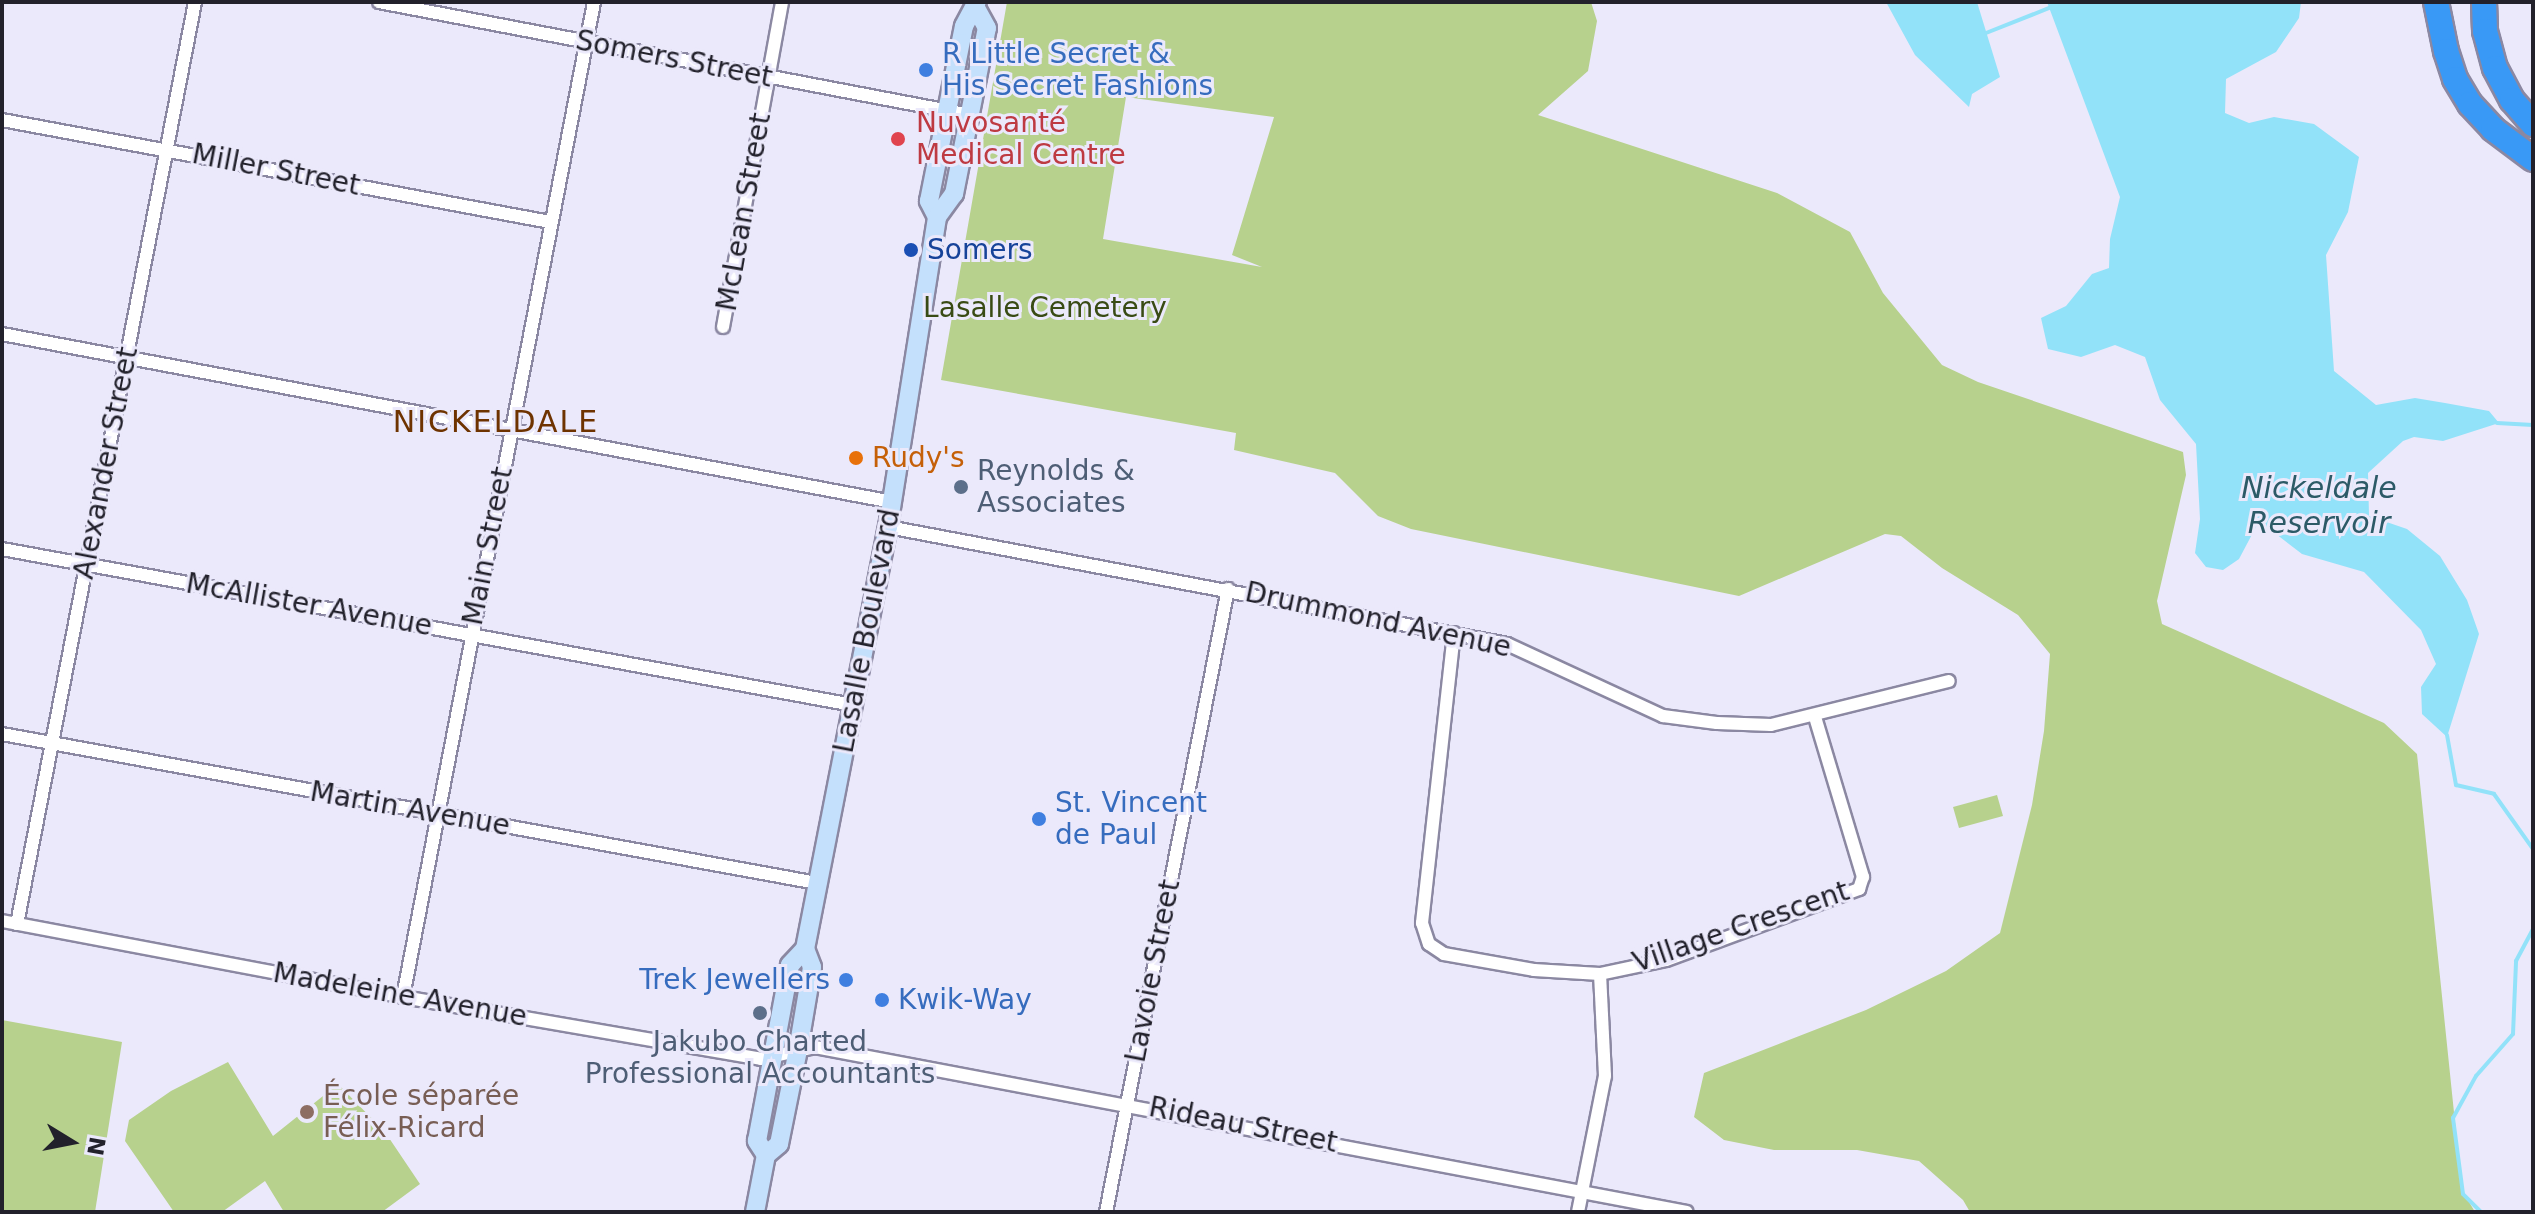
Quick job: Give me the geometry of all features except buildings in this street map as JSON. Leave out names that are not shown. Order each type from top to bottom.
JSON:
[{"type":"highway","points":[[2436,2],[2455,79],[2470,104],[2493,129],[2533,159]]},
{"type":"highway","points":[[2484,2],[2485,31],[2495,68],[2512,100],[2533,124]]},
{"type":"main road","name":"Lasalle Boulevard","points":[[937,217],[929,201],[964,26],[977,5]]},
{"type":"main road","name":"Lasalle Boulevard","points":[[755,1212],[766,1155],[779,1144],[798,1050],[812,967],[805,949],[893,502],[937,217],[954,194],[987,28],[977,5]]},
{"type":"main road","name":"Lasalle Boulevard","points":[[766,1155],[757,1141],[772,1056],[790,965],[805,949]]},
{"type":"street","name":"Alexander Street","points":[[17,924],[195,2]]},
{"type":"street","name":"Somers Street","points":[[379,2],[970,115]]},
{"type":"street","name":"Main Street","points":[[403,997],[594,2]]},
{"type":"street","name":"McLean Street","points":[[723,327],[782,2]]},
{"type":"street","name":"Miller Street","points":[[2,120],[550,222]]},
{"type":"street","points":[[2,334],[893,502]]},
{"type":"street","name":"Drummond Avenue","points":[[888,527],[1507,644],[1663,716],[1717,723],[1771,725],[1815,717],[1949,681]]},
{"type":"street","name":"McAllister Avenue","points":[[2,549],[853,705]]},
{"type":"street","name":"Lavoie Street","points":[[1106,1212],[1228,589]]},
{"type":"street","name":"Village Crescent","points":[[1454,633],[1422,923],[1429,944],[1444,954],[1534,970],[1600,974],[1666,960],[1859,889],[1863,877],[1815,717]]},
{"type":"street","name":"Martin Avenue","points":[[2,734],[817,883]]},
{"type":"street","name":"Madeleine Avenue","points":[[2,921],[403,997],[761,1059],[798,1050]]},
{"type":"street","points":[[1578,1212],[1605,1076],[1600,974]]},
{"type":"street","name":"Rideau Street","points":[[798,1050],[815,1047],[1127,1103],[1687,1212]]},
{"type":"green space","name":"Lasalle Cemetery","points":[[1007,2],[1591,2],[1597,21],[1588,71],[1538,115],[1777,193],[1850,232],[1883,293],[1942,365],[1978,382],[2183,452],[2186,475],[2157,601],[2162,624],[2384,723],[2417,754],[2462,1190],[2475,1212],[1970,1212],[1963,1200],[1919,1161],[1857,1150],[1774,1150],[1724,1140],[1694,1117],[1704,1073],[1866,1010],[1946,971],[2000,933],[2032,805],[2044,731],[2050,654],[2018,615],[1942,568],[1901,536],[1885,534],[1739,596],[1411,529],[1378,516],[1335,473],[1234,450],[1236,433],[941,380]],"holes":[[[1126,97],[1274,117],[1232,255],[1262,267],[1103,239]]]},
{"type":"green space","points":[[1997,795],[2003,816],[1959,828],[1953,807]]},
{"type":"green space","points":[[2,1020],[122,1042],[95,1212],[2,1212]]},
{"type":"green space","points":[[228,1062],[273,1136],[338,1084],[385,1132],[420,1184],[382,1212],[284,1212],[265,1181],[222,1212],[174,1212],[125,1141],[129,1120],[171,1091]]},
{"type":"water","points":[[1886,2],[1977,2],[2000,77],[1972,94],[1969,107],[1915,55]]},
{"type":"water","name":"Nickeldale Reservoir","points":[[2047,2],[2301,2],[2299,18],[2276,52],[2226,79],[2225,113],[2249,123],[2274,117],[2314,124],[2359,157],[2348,212],[2326,255],[2334,371],[2376,405],[2415,398],[2489,411],[2499,423],[2443,441],[2414,437],[2403,441],[2368,473],[2369,516],[2407,529],[2440,556],[2467,600],[2479,634],[2447,737],[2422,714],[2421,687],[2436,664],[2421,630],[2364,572],[2302,554],[2267,527],[2257,525],[2239,559],[2223,570],[2206,567],[2195,553],[2200,519],[2196,444],[2160,400],[2145,357],[2115,345],[2081,357],[2048,349],[2041,318],[2066,306],[2092,274],[2109,268],[2110,239],[2120,197]]},
{"type":"waterway","points":[[1986,33],[2049,8]]},
{"type":"waterway","points":[[2497,423],[2533,425]]},
{"type":"waterway","points":[[2447,735],[2456,785],[2494,794],[2533,849]]},
{"type":"waterway","points":[[2481,1212],[2463,1194],[2453,1118],[2476,1076],[2513,1034],[2516,961],[2533,929]]},
{"type":"place","name":"R Little Secret & His Secret Fashions","points":[[926,70]]},
{"type":"place","name":"Nuvosanté Medical Centre","points":[[898,139]]},
{"type":"place","name":"Somers","points":[[911,250]]},
{"type":"place","name":"Rudy's","points":[[856,458]]},
{"type":"place","name":"Reynolds & Associates","points":[[961,487]]},
{"type":"place","name":"St. Vincent de Paul","points":[[1039,819]]},
{"type":"place","name":"Trek Jewellers","points":[[846,980]]},
{"type":"place","name":"Kwik-Way","points":[[882,1000]]},
{"type":"place","name":"Jakubo Charted Professional Accountants","points":[[760,1013]]},
{"type":"place","name":"École séparée Félix-Ricard","points":[[307,1112]]},
{"type":"district","name":"NICKELDALE","points":[[496,422]]}]
